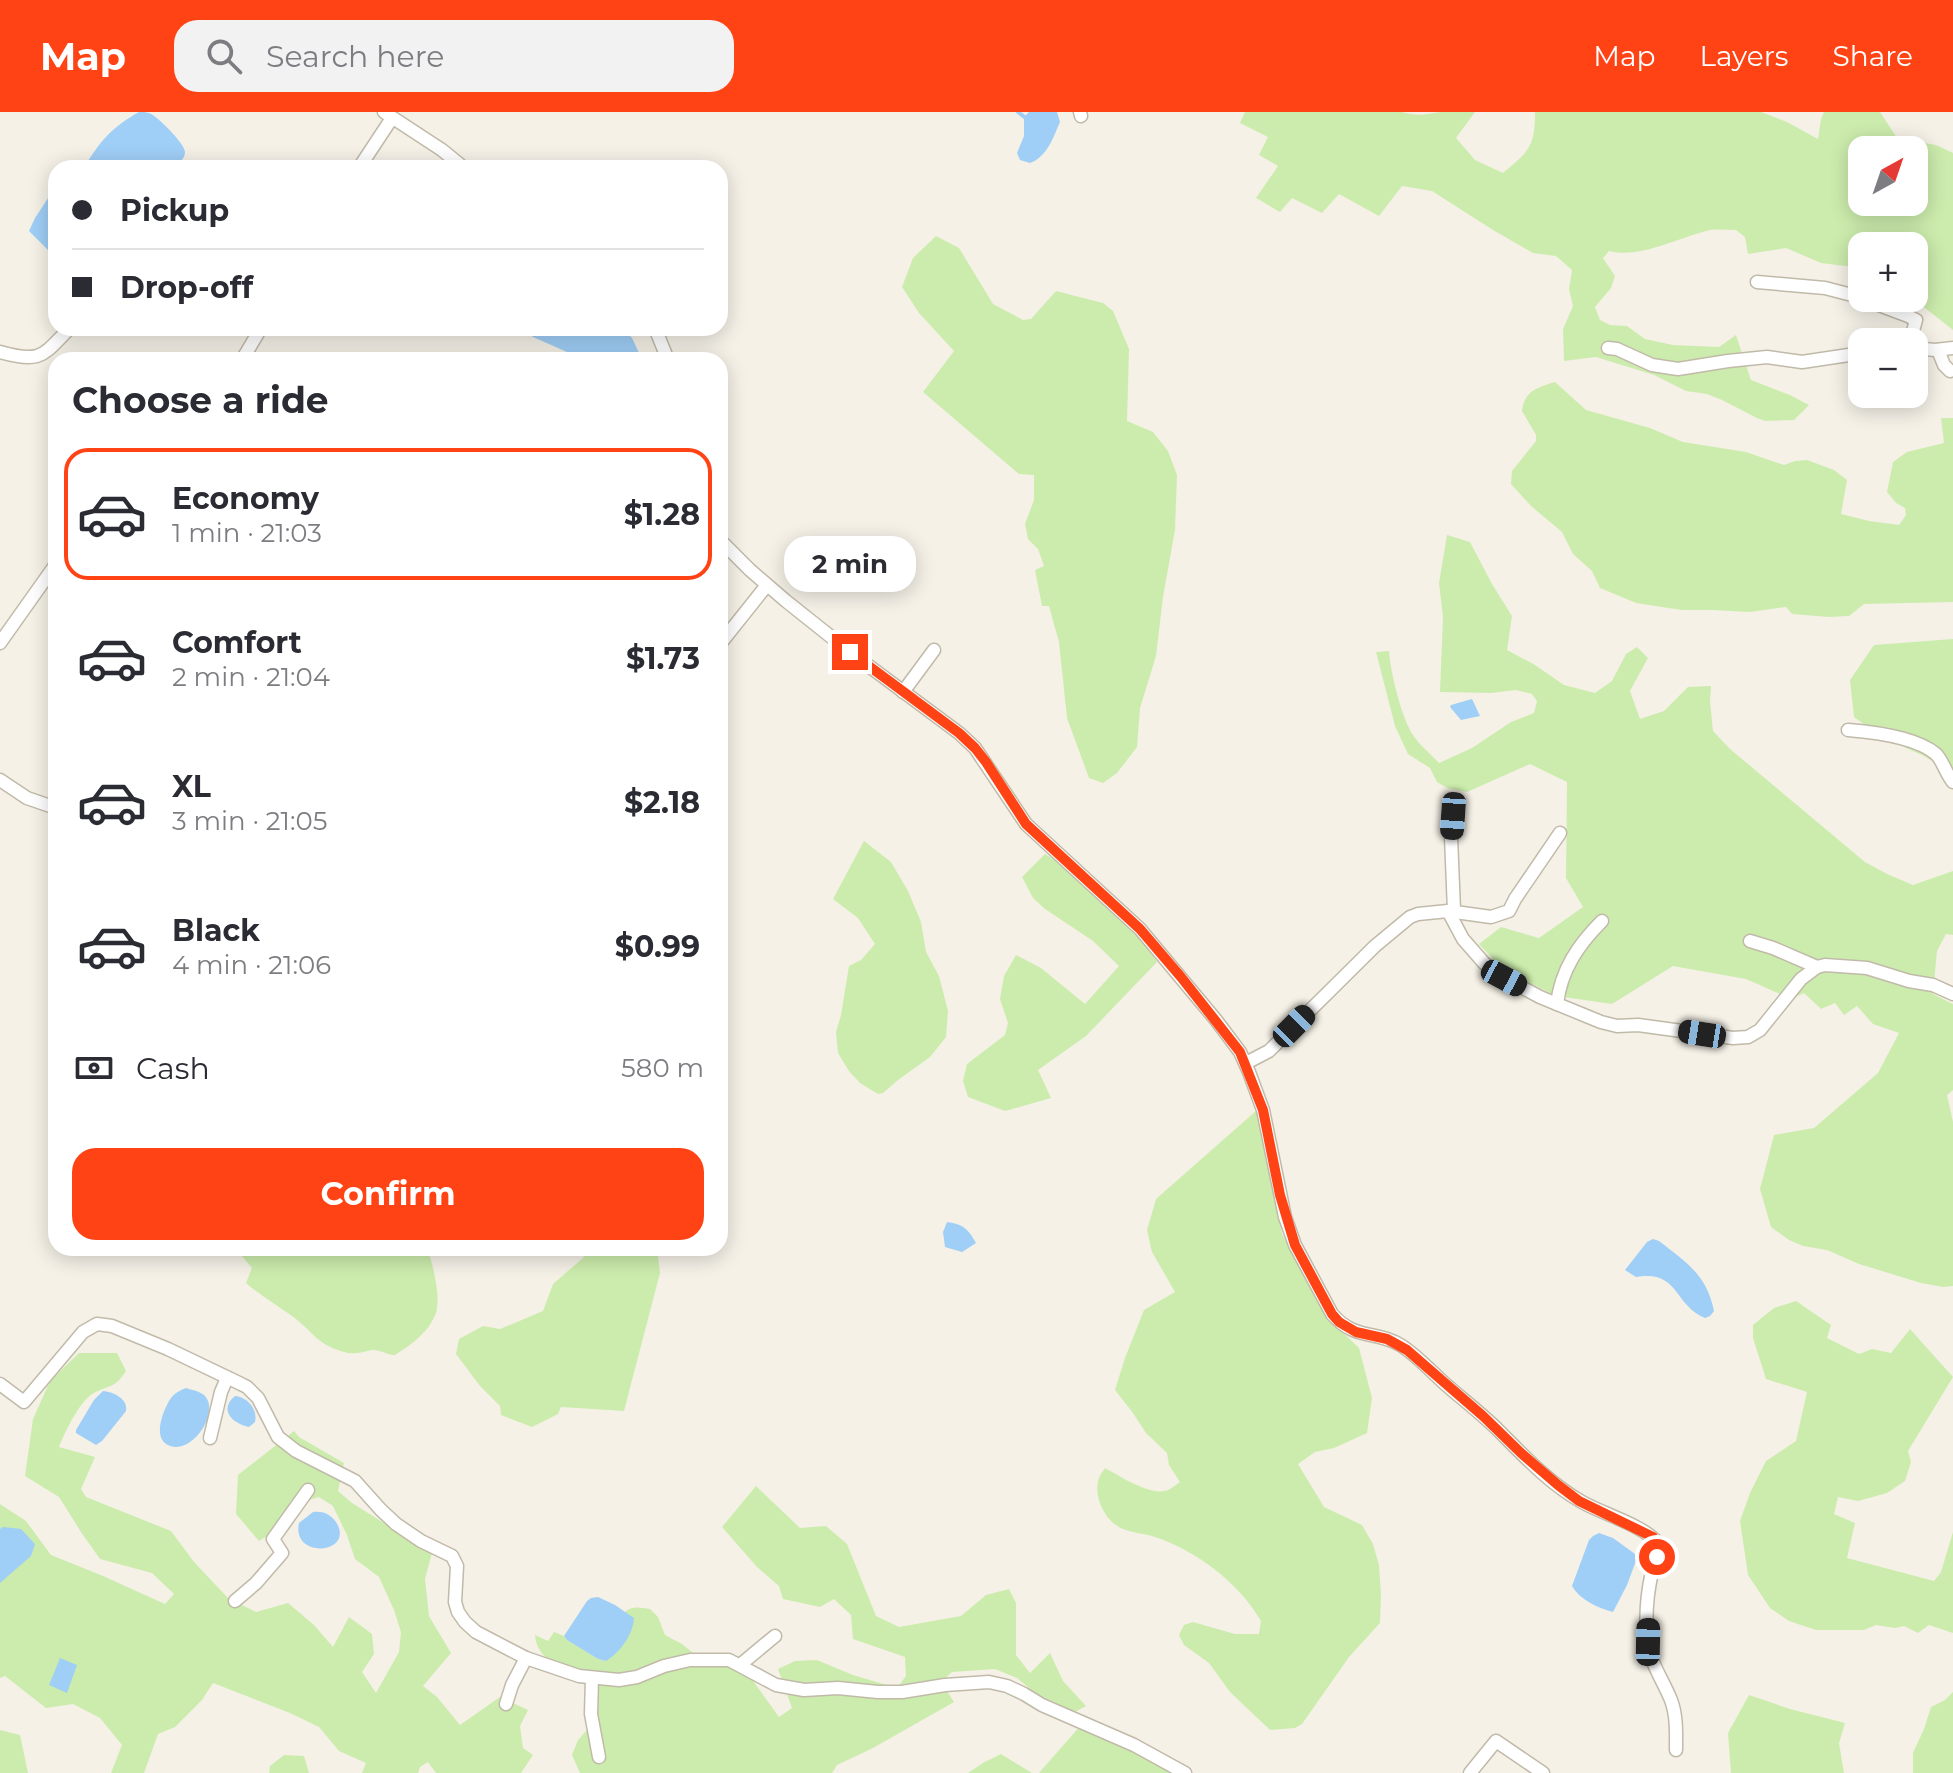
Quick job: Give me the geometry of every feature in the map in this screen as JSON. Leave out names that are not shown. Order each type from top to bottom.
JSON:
[{"type":"street","points":[[363,160],[388,115],[454,160]]},
{"type":"street","points":[[1757,282],[1825,288],[1852,295],[1916,320],[1914,328]]},
{"type":"street","points":[[0,352],[39,356],[63,336]]},
{"type":"street","points":[[1608,348],[1652,365],[1678,369],[1767,357],[1802,362],[1848,355]]},
{"type":"street","points":[[1928,349],[1953,348]]},
{"type":"street","points":[[1938,350],[1950,371]]},
{"type":"street","points":[[728,548],[767,585],[975,748],[1026,824],[1140,929],[1216,1020],[1246,1063],[1263,1110],[1280,1195],[1295,1245],[1339,1322],[1356,1332],[1387,1339],[1407,1350],[1558,1485],[1579,1501],[1645,1532],[1657,1542],[1648,1600],[1648,1642],[1652,1662],[1672,1702],[1676,1750]]},
{"type":"street","points":[[0,643],[48,575]]},
{"type":"street","points":[[728,634],[767,585]]},
{"type":"street","points":[[903,692],[934,650]]},
{"type":"street","points":[[1848,730],[1902,738],[1923,747],[1937,755],[1953,782]]},
{"type":"street","points":[[0,780],[27,798],[48,805]]},
{"type":"street","points":[[1453,816],[1451,911],[1463,939],[1484,963],[1504,978],[1601,1022],[1748,1037],[1760,1030],[1801,979],[1825,965],[1867,968],[1933,985],[1953,994]]},
{"type":"street","points":[[1246,1063],[1269,1051],[1375,946],[1418,914],[1451,911],[1491,917],[1509,911],[1560,833]]},
{"type":"street","points":[[1557,1004],[1559,987],[1573,955],[1602,921]]},
{"type":"street","points":[[1750,941],[1817,967]]},
{"type":"street","points":[[0,1384],[24,1402],[83,1332],[103,1323],[168,1349],[247,1387],[258,1398],[278,1437],[296,1451],[355,1481],[396,1524],[452,1556],[457,1566],[455,1602],[458,1612],[476,1632],[526,1658],[560,1671],[619,1680],[690,1660],[729,1660],[776,1685],[804,1690],[838,1688],[902,1692],[989,1682],[1016,1690],[1042,1705],[1134,1745],[1185,1773]]},
{"type":"street","points":[[210,1438],[227,1378]]},
{"type":"street","points":[[235,1601],[256,1583],[282,1553],[273,1539],[308,1490]]},
{"type":"street","points":[[740,1665],[775,1636]]},
{"type":"street","points":[[506,1704],[526,1658]]},
{"type":"street","points":[[592,1678],[591,1714],[599,1757]]},
{"type":"street","points":[[1470,1773],[1496,1741],[1543,1773]]},
{"type":"green space","points":[[1245,112],[1402,112],[1418,115],[1475,112],[1456,138],[1475,160],[1503,173],[1529,147],[1534,133],[1535,112],[1761,112],[1818,139],[1824,112],[1880,112],[1896,136],[1848,136],[1848,216],[1928,216],[1928,144],[1953,153],[1953,330],[1928,310],[1928,232],[1848,232],[1848,266],[1821,263],[1786,248],[1748,254],[1745,237],[1736,230],[1710,230],[1634,252],[1609,251],[1603,258],[1615,276],[1611,288],[1595,307],[1600,320],[1610,325],[1627,326],[1645,339],[1673,345],[1719,347],[1736,335],[1751,380],[1809,405],[1794,420],[1765,421],[1707,394],[1686,391],[1654,375],[1596,357],[1564,361],[1563,329],[1573,306],[1569,289],[1572,270],[1556,256],[1533,253],[1432,191],[1402,186],[1379,216],[1339,194],[1322,213],[1292,198],[1280,212],[1256,198],[1278,166],[1259,155],[1268,137],[1240,123]]},
{"type":"green space","points":[[936,236],[959,248],[993,304],[1023,320],[1031,319],[1056,291],[1103,303],[1113,311],[1129,349],[1127,421],[1153,432],[1168,451],[1177,475],[1175,530],[1156,656],[1140,708],[1137,747],[1117,773],[1103,783],[1089,778],[1067,718],[1059,642],[1049,606],[1042,606],[1035,570],[1044,566],[1038,549],[1028,539],[1025,524],[1034,500],[1034,475],[1019,474],[923,392],[954,351],[919,313],[902,287],[913,258]]},
{"type":"green space","points":[[1555,382],[1586,410],[1650,428],[1683,442],[1746,452],[1784,465],[1807,460],[1834,470],[1847,480],[1841,514],[1899,525],[1906,515],[1905,508],[1887,492],[1893,462],[1907,452],[1944,443],[1941,418],[1953,418],[1953,602],[1864,604],[1849,616],[1829,617],[1792,614],[1786,607],[1750,612],[1682,610],[1636,603],[1600,588],[1592,571],[1573,554],[1562,532],[1511,484],[1512,471],[1536,441],[1536,435],[1522,411],[1523,404],[1529,394]]},
{"type":"green space","points":[[1447,535],[1470,542],[1512,616],[1507,650],[1564,685],[1595,693],[1612,681],[1626,654],[1637,647],[1648,658],[1630,691],[1640,719],[1664,711],[1688,687],[1711,686],[1713,731],[1730,749],[1865,862],[1913,885],[1953,871],[1953,935],[1946,934],[1937,951],[1933,994],[1953,1004],[1953,1090],[1947,1095],[1953,1122],[1953,1286],[1921,1283],[1789,1240],[1771,1227],[1760,1189],[1774,1135],[1814,1128],[1878,1073],[1899,1033],[1873,1024],[1857,1006],[1844,1015],[1835,1003],[1821,1009],[1804,993],[1791,999],[1746,979],[1673,966],[1612,1004],[1557,996],[1504,971],[1479,944],[1501,927],[1539,938],[1583,907],[1566,878],[1567,782],[1530,764],[1467,792],[1447,788],[1437,782],[1430,768],[1408,754],[1395,726],[1376,652],[1389,651],[1397,694],[1409,728],[1439,763],[1472,748],[1511,722],[1534,713],[1537,701],[1532,694],[1516,690],[1440,692],[1443,617],[1439,583]]},
{"type":"green space","points":[[1953,639],[1953,773],[1883,738],[1854,717],[1850,680],[1874,645]]},
{"type":"green space","points":[[864,841],[891,862],[908,891],[921,922],[926,952],[939,976],[948,1011],[946,1037],[930,1057],[878,1094],[860,1083],[849,1071],[838,1053],[836,1032],[849,966],[861,960],[875,944],[858,918],[833,899]]},
{"type":"green space","points":[[1045,854],[1142,941],[1157,962],[1086,1036],[1038,1070],[1051,1098],[1005,1111],[968,1097],[963,1081],[967,1064],[1005,1035],[1008,1023],[1000,999],[1004,976],[1016,955],[1041,968],[1085,1004],[1119,966],[1093,941],[1033,898],[1022,877]]},
{"type":"green space","points":[[1257,1110],[1282,1234],[1327,1317],[1359,1348],[1372,1398],[1367,1433],[1334,1448],[1315,1452],[1298,1464],[1324,1507],[1362,1525],[1373,1544],[1379,1565],[1381,1594],[1380,1623],[1349,1657],[1302,1724],[1295,1728],[1270,1730],[1230,1692],[1209,1663],[1184,1645],[1179,1635],[1184,1625],[1193,1622],[1235,1634],[1259,1634],[1261,1621],[1252,1607],[1229,1581],[1201,1560],[1171,1543],[1119,1527],[1101,1506],[1097,1492],[1099,1478],[1105,1468],[1153,1491],[1168,1490],[1180,1482],[1169,1465],[1167,1453],[1146,1433],[1115,1390],[1144,1310],[1175,1292],[1152,1252],[1147,1230],[1156,1199]]},
{"type":"green space","points":[[242,1256],[429,1256],[437,1290],[436,1313],[424,1332],[395,1355],[374,1350],[348,1353],[322,1342],[246,1283],[252,1268]]},
{"type":"green space","points":[[658,1256],[660,1273],[624,1411],[561,1407],[558,1414],[532,1427],[501,1415],[500,1406],[456,1354],[459,1339],[483,1326],[500,1329],[543,1311],[553,1284],[583,1258]]},
{"type":"green space","points":[[1796,1301],[1831,1325],[1827,1338],[1859,1354],[1872,1349],[1891,1353],[1910,1329],[1953,1377],[1908,1451],[1911,1462],[1905,1481],[1887,1493],[1858,1501],[1838,1497],[1834,1514],[1855,1523],[1847,1558],[1934,1581],[1941,1572],[1953,1532],[1953,1633],[1929,1625],[1918,1633],[1904,1626],[1876,1625],[1864,1630],[1816,1630],[1789,1621],[1770,1608],[1748,1575],[1740,1521],[1766,1461],[1796,1441],[1807,1392],[1766,1379],[1753,1338],[1753,1325],[1774,1308]]},
{"type":"green space","points":[[79,1353],[117,1353],[126,1371],[115,1383],[83,1402],[59,1447],[95,1457],[81,1489],[86,1497],[171,1531],[194,1562],[228,1598],[256,1612],[288,1603],[314,1625],[333,1647],[349,1617],[372,1634],[374,1654],[362,1672],[376,1693],[399,1652],[401,1632],[379,1577],[355,1559],[333,1506],[319,1497],[300,1503],[272,1533],[259,1541],[236,1514],[238,1475],[294,1431],[344,1463],[338,1491],[432,1553],[425,1579],[429,1616],[451,1653],[423,1686],[437,1697],[460,1725],[500,1697],[528,1710],[520,1726],[523,1748],[533,1755],[521,1773],[436,1773],[428,1762],[420,1767],[418,1773],[362,1773],[366,1763],[339,1751],[319,1727],[213,1683],[202,1700],[175,1727],[158,1734],[144,1773],[111,1773],[122,1745],[100,1718],[73,1704],[46,1708],[5,1676],[0,1678],[0,1504],[26,1521],[51,1555],[165,1604],[174,1594],[152,1573],[100,1559],[59,1497],[25,1476],[33,1419],[50,1381]]},
{"type":"green space","points":[[756,1486],[800,1528],[826,1526],[847,1544],[876,1616],[899,1627],[961,1616],[986,1595],[1009,1589],[1016,1603],[1016,1655],[1030,1673],[1050,1653],[1063,1681],[1086,1706],[1075,1712],[1035,1693],[1017,1678],[995,1669],[952,1672],[941,1682],[954,1702],[837,1765],[832,1773],[580,1773],[572,1755],[578,1740],[596,1720],[589,1674],[547,1658],[541,1652],[535,1635],[548,1641],[554,1632],[606,1661],[633,1618],[625,1612],[634,1608],[650,1609],[658,1617],[665,1635],[708,1665],[730,1664],[749,1675],[779,1717],[792,1708],[778,1669],[795,1661],[817,1660],[897,1688],[906,1676],[905,1657],[853,1639],[851,1615],[834,1599],[820,1607],[783,1599],[779,1586],[757,1567],[722,1527]]},
{"type":"green space","points":[[1953,1692],[1953,1773],[1913,1773],[1913,1753],[1931,1707]]},
{"type":"green space","points":[[1749,1695],[1845,1723],[1839,1743],[1844,1773],[1731,1773],[1728,1733]]},
{"type":"green space","points":[[1081,1725],[1168,1766],[1177,1773],[1039,1773]]},
{"type":"green space","points":[[0,1730],[20,1735],[28,1773],[0,1773]]},
{"type":"green space","points":[[1001,1754],[1032,1773],[968,1773],[983,1763]]},
{"type":"green space","points":[[284,1755],[304,1756],[309,1773],[269,1773],[270,1766]]},
{"type":"water","points":[[139,112],[155,116],[184,148],[184,157],[182,160],[89,160],[121,123]]},
{"type":"water","points":[[1029,112],[1057,112],[1060,122],[1045,152],[1030,163],[1020,160],[1017,153],[1024,136],[1024,117]]},
{"type":"water","points":[[48,198],[48,250],[29,231]]},
{"type":"water","points":[[630,336],[639,352],[567,352],[533,337]]},
{"type":"water","points":[[1472,699],[1480,716],[1461,720],[1451,705]]},
{"type":"water","points":[[947,1222],[964,1228],[976,1243],[962,1252],[945,1247],[943,1232]]},
{"type":"water","points":[[1653,1239],[1678,1256],[1701,1279],[1714,1311],[1710,1316],[1705,1318],[1695,1312],[1669,1283],[1650,1276],[1636,1277],[1625,1270],[1647,1242]]},
{"type":"water","points":[[186,1388],[204,1395],[209,1403],[209,1412],[201,1432],[185,1445],[175,1447],[162,1440],[161,1421],[171,1398]]},
{"type":"water","points":[[103,1391],[119,1397],[125,1403],[126,1411],[96,1445],[76,1430]]},
{"type":"water","points":[[235,1396],[244,1399],[253,1408],[255,1422],[249,1427],[230,1416],[228,1406]]},
{"type":"water","points":[[313,1512],[326,1514],[336,1522],[340,1533],[338,1541],[331,1546],[312,1547],[304,1543],[299,1535],[299,1523]]},
{"type":"water","points":[[0,1529],[21,1529],[35,1544],[31,1556],[0,1583]]},
{"type":"water","points":[[1599,1533],[1613,1538],[1637,1558],[1613,1612],[1590,1603],[1572,1586],[1589,1540]]},
{"type":"water","points":[[598,1597],[634,1618],[625,1642],[606,1661],[564,1636],[587,1601]]},
{"type":"water","points":[[60,1658],[77,1665],[67,1693],[49,1685]]},
{"type":"waterway","points":[[1018,112],[1027,119]]},
{"type":"route","points":[[850,652],[975,748],[1026,824],[1140,929],[1240,1052],[1263,1110],[1285,1217],[1295,1245],[1339,1322],[1356,1332],[1399,1344],[1483,1416],[1541,1472],[1579,1501],[1653,1537],[1657,1542],[1657,1557]]}]
